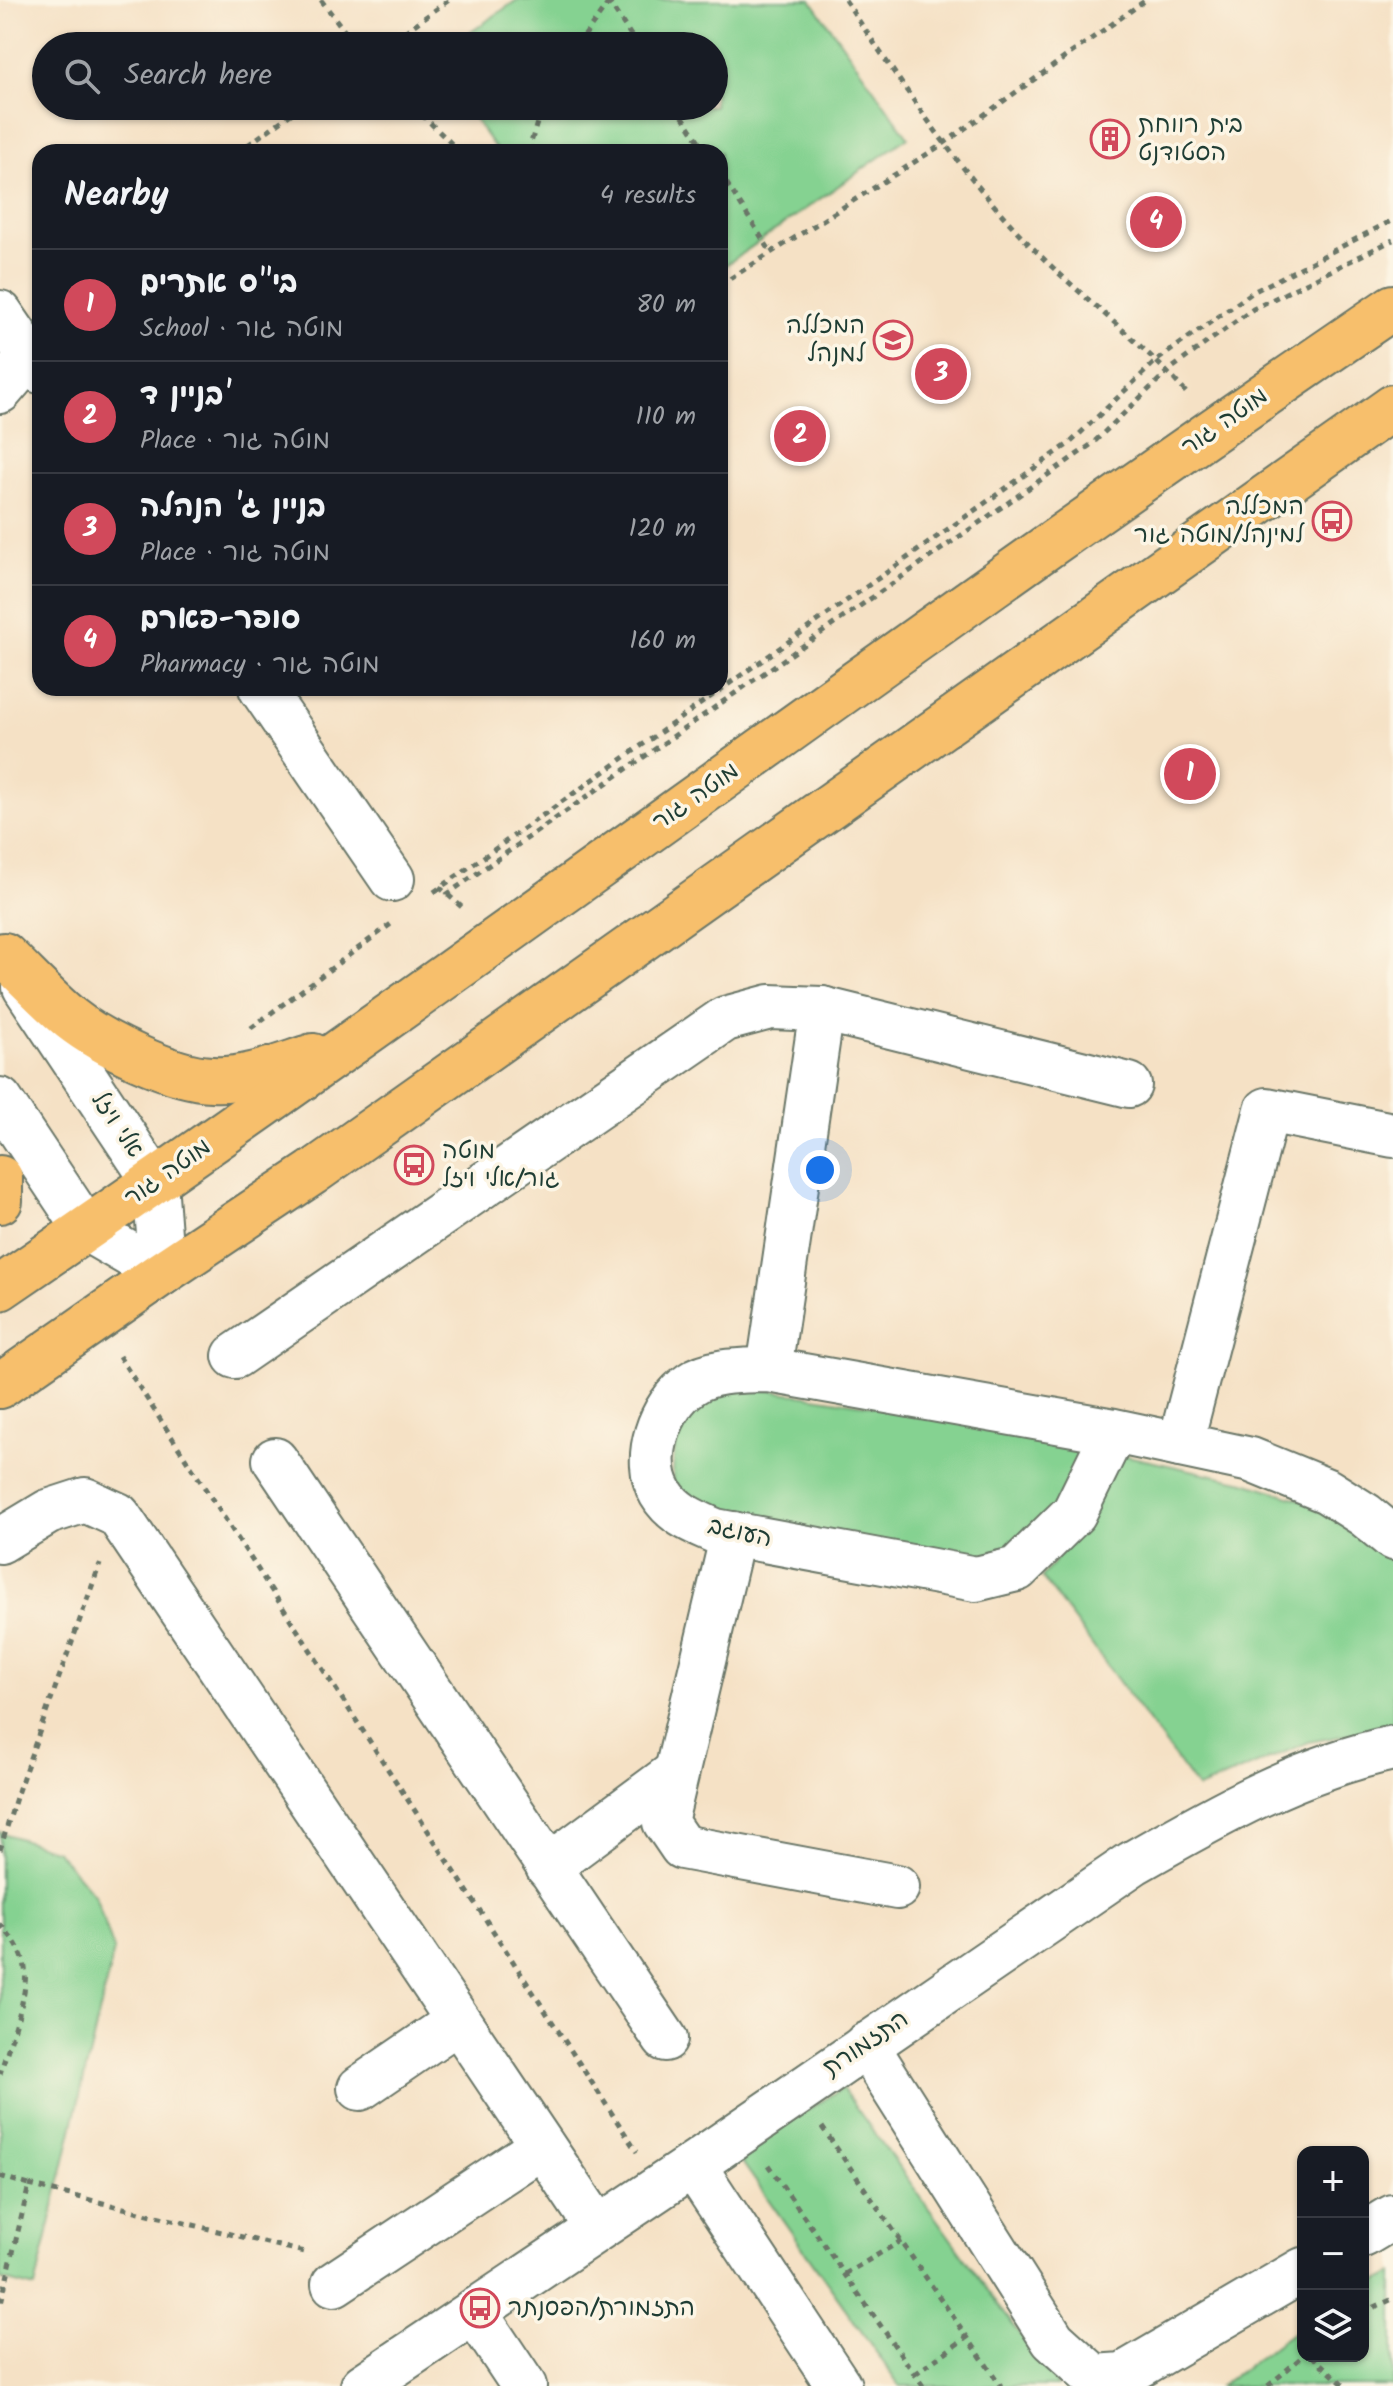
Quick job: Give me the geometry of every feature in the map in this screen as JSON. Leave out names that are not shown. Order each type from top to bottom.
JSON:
[{"type":"main road","name":"מוטה גור","points":[[0,1288],[354,1043],[1216,427],[1393,307]]},
{"type":"main road","points":[[0,1386],[312,1173],[1393,407]]},
{"type":"main road","points":[[2,952],[73,1021],[127,1052],[178,1073],[212,1079],[257,1074],[354,1043]]},
{"type":"main road","points":[[0,1178],[0,1201]]},
{"type":"street","points":[[0,313],[23,364],[0,391]]},
{"type":"street","points":[[267,696],[407,897]]},
{"type":"street","name":"אלי ויזל","points":[[2,952],[155,1182],[162,1273]]},
{"type":"street","points":[[235,1356],[725,1019],[770,1007],[822,1009],[1129,1085]]},
{"type":"street","points":[[769,1370],[822,1009]]},
{"type":"street","points":[[0,1100],[86,1229],[162,1273]]},
{"type":"street","points":[[1180,1445],[1267,1110],[1393,1135]]},
{"type":"street","name":"העוגב","points":[[1114,1431],[1074,1513],[1017,1569],[976,1579],[715,1531],[683,1517],[661,1493],[654,1469],[656,1430],[667,1406],[692,1382],[726,1372],[769,1370],[1114,1431],[1251,1460],[1327,1491],[1365,1515],[1393,1538]]},
{"type":"street","points":[[275,1460],[665,2039]]},
{"type":"street","points":[[0,1541],[48,1512],[85,1500],[118,1515],[597,2227]]},
{"type":"street","points":[[733,1534],[665,1822],[682,1847],[897,1887]]},
{"type":"street","name":"התזמורת","points":[[363,2386],[1133,1863],[1209,1819],[1291,1781],[1339,1762],[1393,1748]]},
{"type":"street","points":[[548,1867],[675,1773]]},
{"type":"street","points":[[360,2088],[458,2021]]},
{"type":"street","points":[[866,2045],[1053,2340],[1094,2377],[1123,2375],[1297,2274]]},
{"type":"street","points":[[348,2274],[542,2146]]},
{"type":"street","points":[[676,2175],[839,2386]]},
{"type":"street","points":[[1369,2231],[1393,2217]]},
{"type":"street","points":[[474,2311],[524,2386]]},
{"type":"path","points":[[321,0],[345,32]]},
{"type":"path","points":[[404,32],[449,0]]},
{"type":"path","points":[[845,0],[943,144],[1029,245],[1168,371],[1216,427]]},
{"type":"path","points":[[728,280],[943,144],[1146,0]]},
{"type":"path","points":[[587,32],[609,1],[629,32]]},
{"type":"path","points":[[249,144],[283,120]]},
{"type":"path","points":[[427,120],[452,144]]},
{"type":"path","points":[[531,144],[538,120]]},
{"type":"path","points":[[685,120],[701,144]]},
{"type":"path","points":[[728,185],[771,252]]},
{"type":"path","points":[[728,677],[1070,443],[1156,361],[1253,292],[1393,220]]},
{"type":"path","points":[[446,895],[1092,444],[1168,371],[1253,309],[1393,240]]},
{"type":"path","points":[[244,1033],[407,897],[701,696]]},
{"type":"path","points":[[96,1321],[676,2175]]},
{"type":"path","points":[[0,1850],[18,1791],[118,1515]]},
{"type":"path","points":[[0,1924],[16,1944],[25,1966],[25,1986],[0,2074]]},
{"type":"path","points":[[820,2124],[1001,2386]]},
{"type":"path","points":[[765,2161],[923,2386]]},
{"type":"path","points":[[0,2176],[348,2274]]},
{"type":"path","points":[[0,2307],[29,2185]]},
{"type":"path","points":[[845,2274],[901,2241]]},
{"type":"path","points":[[1369,2309],[1393,2299]]},
{"type":"path","points":[[915,2374],[967,2337]]},
{"type":"path","points":[[1268,2386],[1297,2361]]},
{"type":"path","points":[[1318,2362],[1343,2385]]},
{"type":"green space","points":[[517,0],[811,0],[908,137],[728,263],[728,144],[492,144],[475,120],[728,120],[728,32],[471,32]]},
{"type":"green space","points":[[728,1384],[1096,1440],[1064,1506],[1011,1559],[975,1566],[735,1523],[672,1487],[677,1413]]},
{"type":"green space","points":[[1118,1454],[1245,1482],[1333,1510],[1380,1542],[1393,1567],[1393,1727],[1309,1742],[1198,1789],[1042,1577],[1082,1527]]},
{"type":"green space","points":[[0,1832],[57,1851],[95,1896],[114,1950],[35,2288],[0,2279]]},
{"type":"green space","points":[[842,2088],[1057,2386],[900,2386],[737,2155]]},
{"type":"green space","points":[[1393,2273],[1393,2386],[1220,2386],[1297,2329],[1297,2362],[1369,2362],[1369,2286]]},
{"type":"place","name":"בית רווחת הסטודנט","points":[[1110,139]]},
{"type":"place","name":"סופר-פארם","points":[[1156,222]]},
{"type":"place","name":"המכללה למנהל","points":[[893,340]]},
{"type":"place","name":"בניין ג' הנהלה","points":[[941,374]]},
{"type":"place","name":"בניין ד'","points":[[800,436]]},
{"type":"place","name":"המכללה למינהל/מוטה גור","points":[[1332,521]]},
{"type":"place","name":"בי\"ס אתרים","points":[[1190,774]]},
{"type":"place","name":"מוטה גור/אלי ויזל","points":[[414,1165]]},
{"type":"place","name":"התזמורת/הפסנתר","points":[[480,2308]]}]
